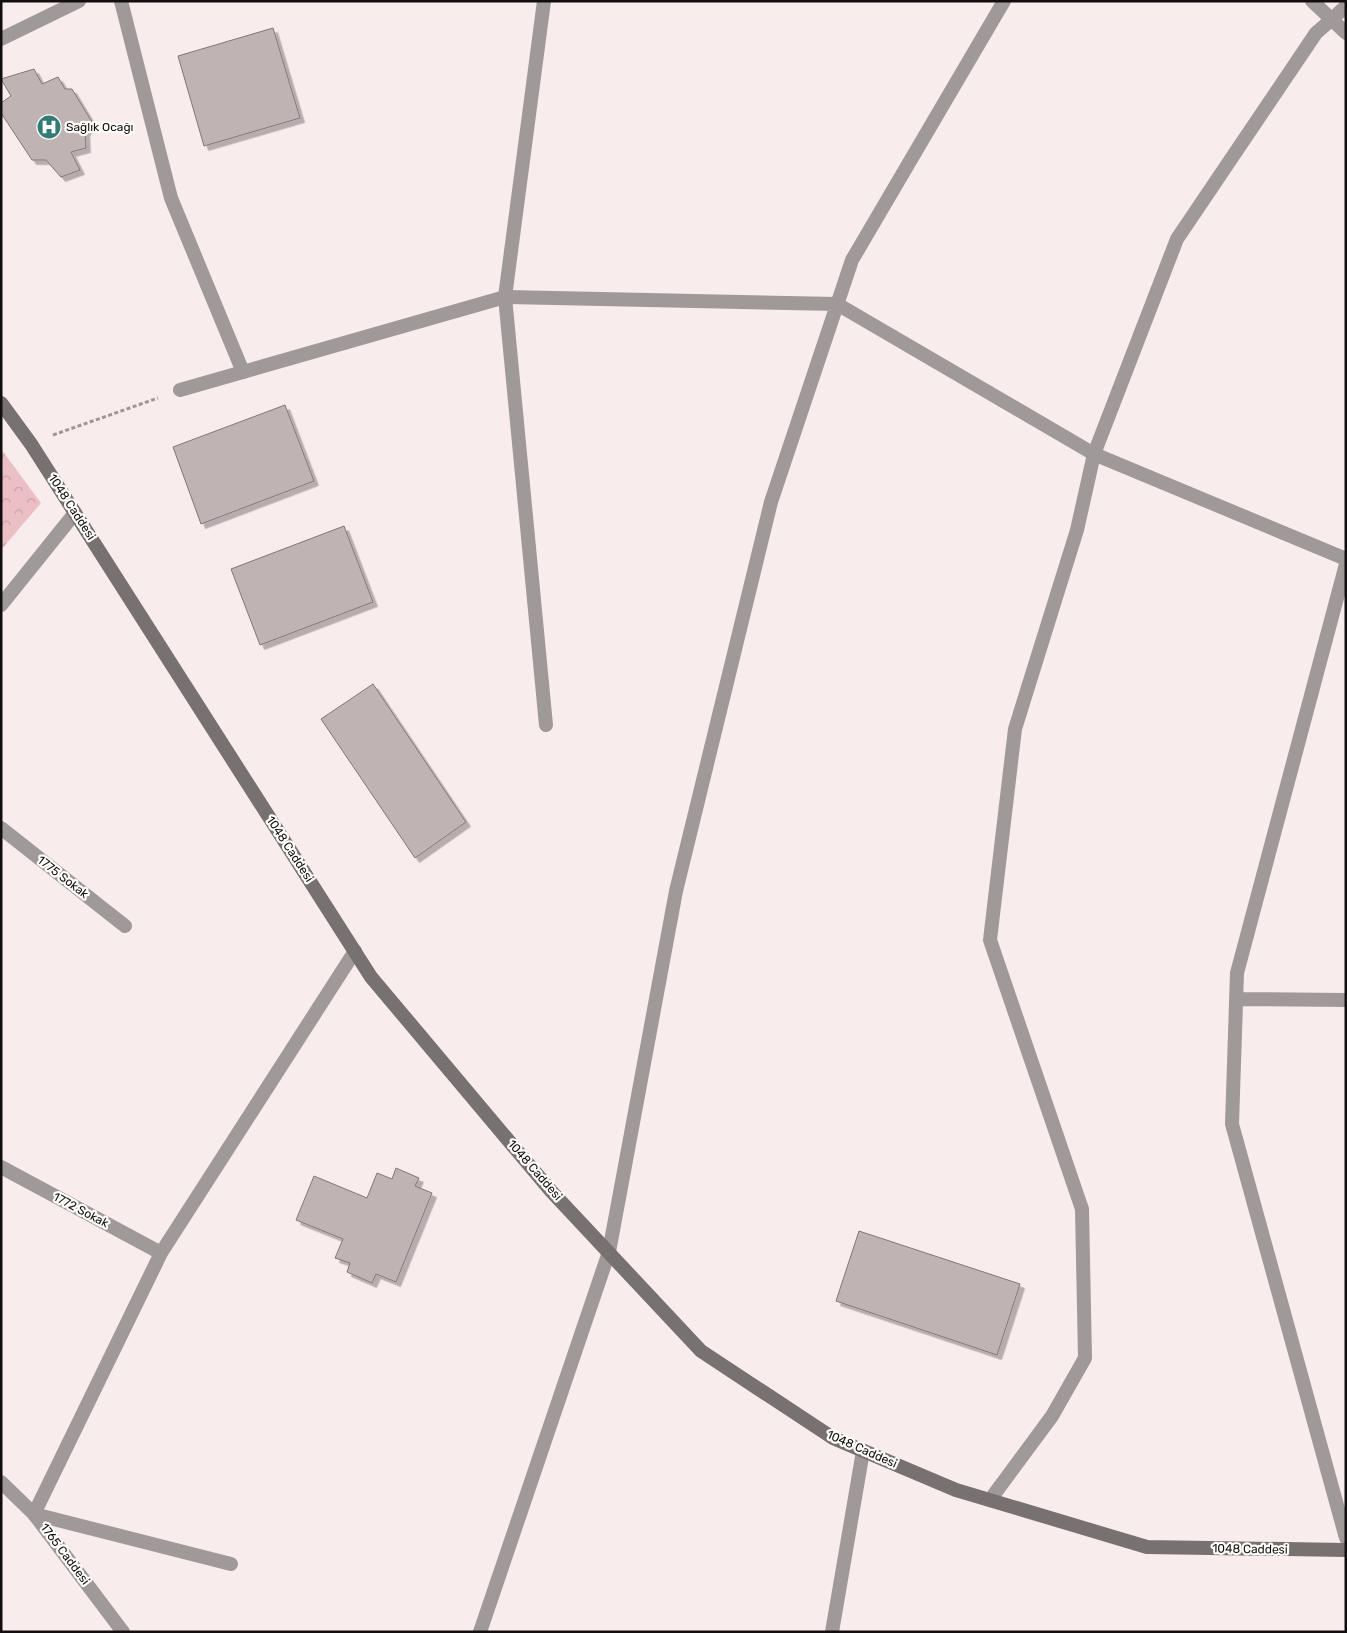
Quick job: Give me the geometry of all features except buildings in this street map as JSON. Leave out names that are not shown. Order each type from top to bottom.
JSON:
[{"type":"main road","name":"1048 Caddesi","points":[[1,403],[31,444],[76,513],[371,977],[551,1191],[701,1351],[833,1438],[956,1490],[1147,1547],[1346,1550]]},
{"type":"street","points":[[1,39],[79,1]]},
{"type":"street","points":[[121,1],[171,198],[243,372]]},
{"type":"street","points":[[544,1],[505,297],[546,725]]},
{"type":"street","points":[[480,1632],[609,1252],[676,891],[771,502],[852,260],[1004,1]]},
{"type":"street","points":[[1312,1],[1346,33]]},
{"type":"street","points":[[990,1500],[1052,1416],[1084,1358],[1082,1209],[990,940],[1015,729],[1077,530],[1094,454],[1176,239],[1316,33],[1346,6]]},
{"type":"street","points":[[180,390],[505,297],[837,304],[1094,454],[1346,559]]},
{"type":"street","points":[[1,605],[76,513]]},
{"type":"street","points":[[1346,564],[1237,973],[1232,1124],[1346,1538]]},
{"type":"street","name":"1775 Sokak","points":[[1,828],[125,926]]},
{"type":"street","points":[[231,1564],[34,1514],[161,1253],[355,951]]},
{"type":"street","points":[[1236,999],[1346,1000]]},
{"type":"street","name":"1772 Sokak","points":[[1,1167],[161,1253]]},
{"type":"street","points":[[832,1632],[863,1451]]},
{"type":"street","name":"1765 Caddesi","points":[[1,1482],[34,1514],[123,1632]]},
{"type":"path","points":[[31,444],[180,390]]},
{"type":"green space","points":[[1,449],[41,503],[1,550]]},
{"type":"place","name":"Sağlık Ocağı","points":[[49,127]]}]
